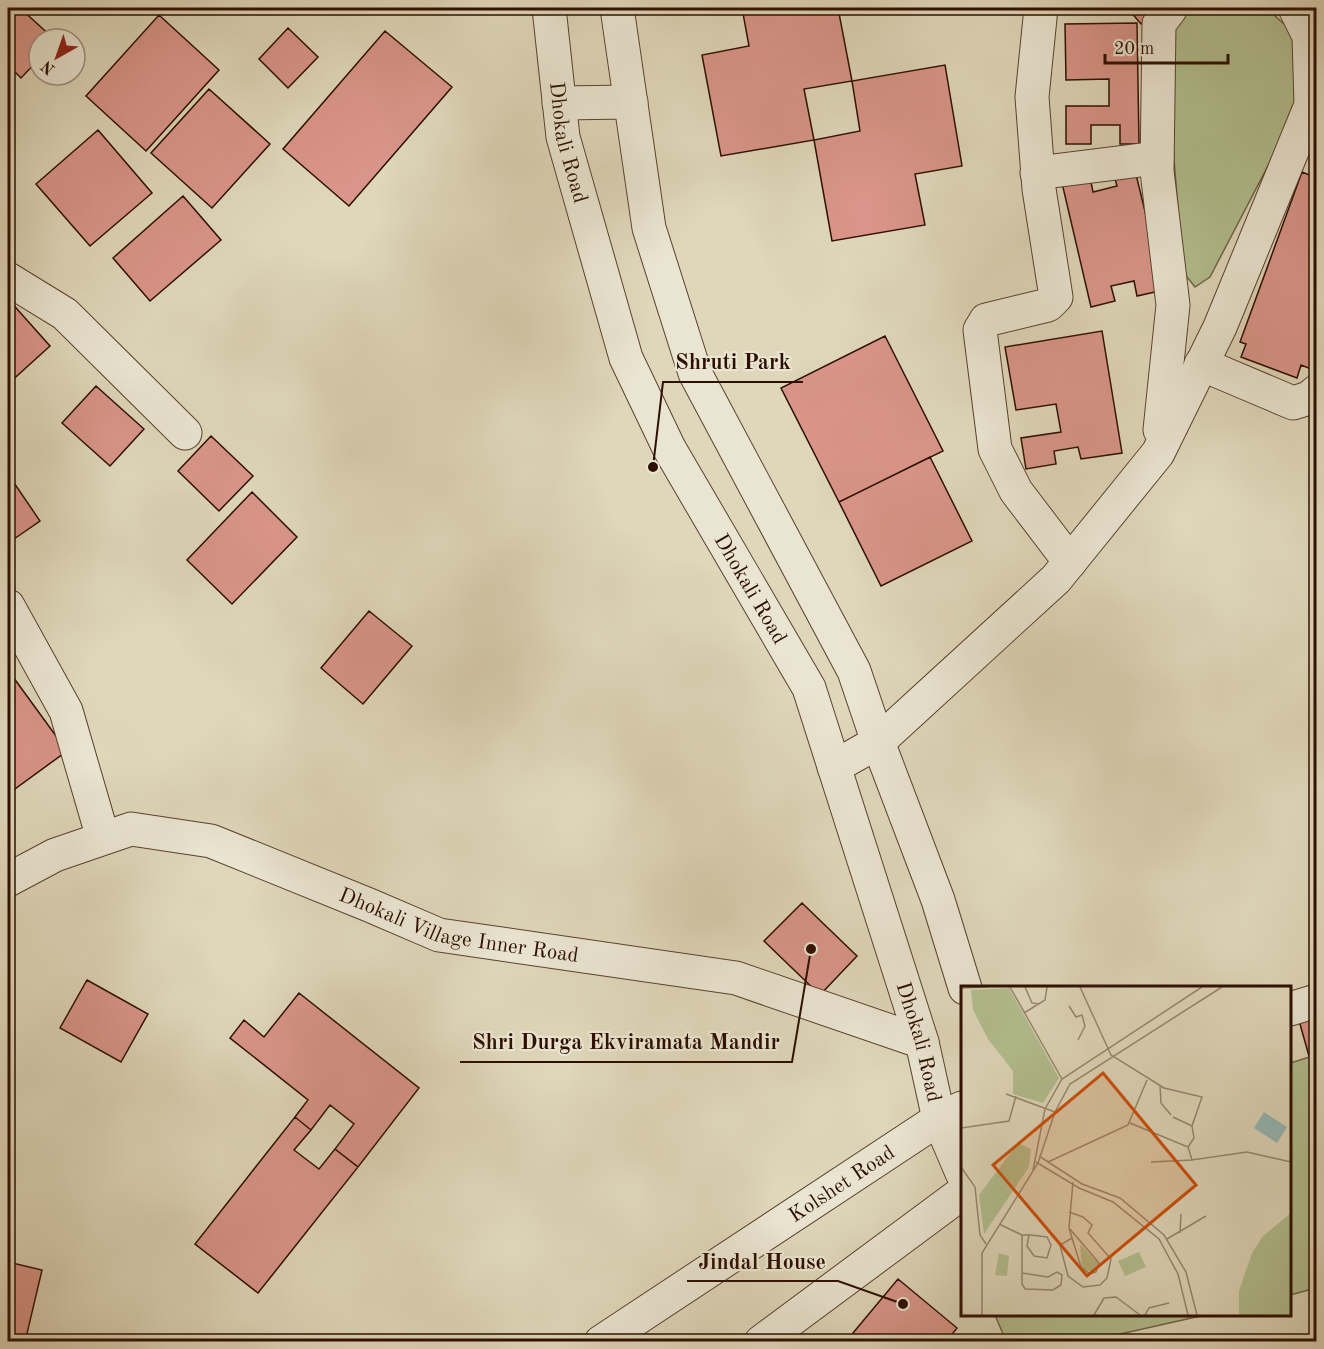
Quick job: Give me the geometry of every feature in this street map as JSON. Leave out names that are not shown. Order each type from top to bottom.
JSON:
[{"type":"street","name":"Dhokali Road","points":[[549,8],[563,136],[626,358],[669,448],[809,688],[922,1042],[951,1114],[961,1163]]},
{"type":"street","points":[[617,8],[649,228],[695,373],[854,670],[878,742],[938,900],[965,986]]},
{"type":"street","points":[[1041,8],[1032,98],[1037,173],[1056,297],[1048,304],[986,320],[980,330],[995,449],[1016,491],[1070,562]]},
{"type":"street","points":[[1158,453],[1173,305],[1157,171],[1159,24],[1171,8]]},
{"type":"street","points":[[834,767],[878,742],[1056,579],[1158,453],[1220,327],[1310,122],[1309,36],[1295,8]]},
{"type":"street","points":[[559,103],[631,102]]},
{"type":"street","points":[[1037,173],[1157,158]]},
{"type":"street","points":[[8,279],[65,314],[185,433]]},
{"type":"street","points":[[1201,364],[1293,403],[1310,398],[1317,392]]},
{"type":"street","points":[[8,606],[66,711],[103,838]]},
{"type":"street","name":"Dhokali Village Inner Road","points":[[8,880],[56,855],[131,829],[211,841],[439,935],[736,978],[922,1042]]},
{"type":"street","points":[[1291,1009],[1317,1000]]},
{"type":"street","name":"Kolshet Road","points":[[601,1341],[951,1114]]},
{"type":"street","points":[[761,1341],[961,1194]]},
{"type":"green space","points":[[1183,8],[1266,8],[1293,32],[1302,88],[1282,139],[1210,277],[1195,287],[1183,272],[1164,33]]},
{"type":"green space","points":[[1316,1055],[1316,1288],[1291,1295],[1291,1063]]},
{"type":"green space","points":[[995,1316],[1201,1316],[1089,1341],[1006,1341]]},
{"type":"building","points":[[8,8],[20,8],[41,27],[27,27],[27,72],[21,78],[8,65]]},
{"type":"building","points":[[742,8],[838,8],[852,81],[804,89],[814,140],[721,156],[702,55],[749,46]]},
{"type":"building","points":[[1133,8],[1159,8],[1141,24],[1130,11]]},
{"type":"building","points":[[159,15],[219,70],[146,151],[86,96]]},
{"type":"building","points":[[1137,23],[1139,144],[1120,144],[1120,125],[1091,125],[1091,144],[1066,144],[1066,106],[1109,106],[1109,79],[1066,80],[1065,24]]},
{"type":"building","points":[[288,28],[318,57],[288,88],[259,59]]},
{"type":"building","points":[[385,31],[452,87],[349,206],[283,149]]},
{"type":"building","points":[[945,65],[962,166],[915,174],[925,225],[832,241],[814,140],[860,131],[852,81]]},
{"type":"building","points":[[209,89],[270,144],[212,208],[151,153]]},
{"type":"building","points":[[98,130],[152,193],[90,246],[36,184]]},
{"type":"building","points":[[1316,163],[1316,371],[1301,365],[1297,378],[1241,357],[1246,344],[1240,342],[1302,172],[1312,176]]},
{"type":"building","points":[[1134,166],[1164,290],[1137,296],[1134,281],[1111,286],[1115,301],[1091,307],[1062,183],[1090,177],[1093,192],[1117,186],[1113,171]]},
{"type":"building","points":[[183,196],[221,240],[150,301],[113,258]]},
{"type":"building","points":[[9,300],[50,346],[8,384],[8,302]]},
{"type":"building","points":[[1102,331],[1122,453],[1081,459],[1078,447],[1054,451],[1056,464],[1026,469],[1021,438],[1061,432],[1056,404],[1016,410],[1005,347]]},
{"type":"building","points":[[885,336],[943,451],[839,502],[781,388]]},
{"type":"building","points":[[96,386],[144,429],[110,466],[62,423]]},
{"type":"building","points":[[211,436],[253,476],[219,511],[178,471]]},
{"type":"building","points":[[930,457],[972,541],[881,586],[839,502]]},
{"type":"building","points":[[8,474],[40,521],[11,541],[8,536]]},
{"type":"building","points":[[252,492],[297,537],[232,604],[187,560]]},
{"type":"building","points":[[369,611],[412,646],[363,704],[321,668]]},
{"type":"building","points":[[8,670],[67,751],[8,794]]},
{"type":"building","points":[[802,903],[857,956],[820,995],[764,941]]},
{"type":"building","points":[[87,980],[148,1014],[121,1062],[60,1028]]},
{"type":"building","points":[[299,993],[419,1088],[358,1167],[335,1149],[354,1124],[330,1105],[311,1130],[295,1117],[308,1100],[230,1038],[244,1020],[264,1037]]},
{"type":"building","points":[[1316,1012],[1316,1054],[1309,1056],[1298,1017]]},
{"type":"building","points":[[295,1117],[311,1130],[294,1150],[319,1169],[335,1149],[358,1167],[258,1293],[195,1244]]},
{"type":"building","points":[[8,1262],[42,1270],[25,1342],[8,1342]]},
{"type":"building","points":[[898,1279],[957,1328],[946,1342],[862,1342],[853,1333]]},
{"type":"place","name":"Shruti Park","points":[[653,467]]},
{"type":"place","name":"Shri Durga Ekviramata Mandir","points":[[811,949]]},
{"type":"place","name":"Jindal House","points":[[903,1304]]}]
